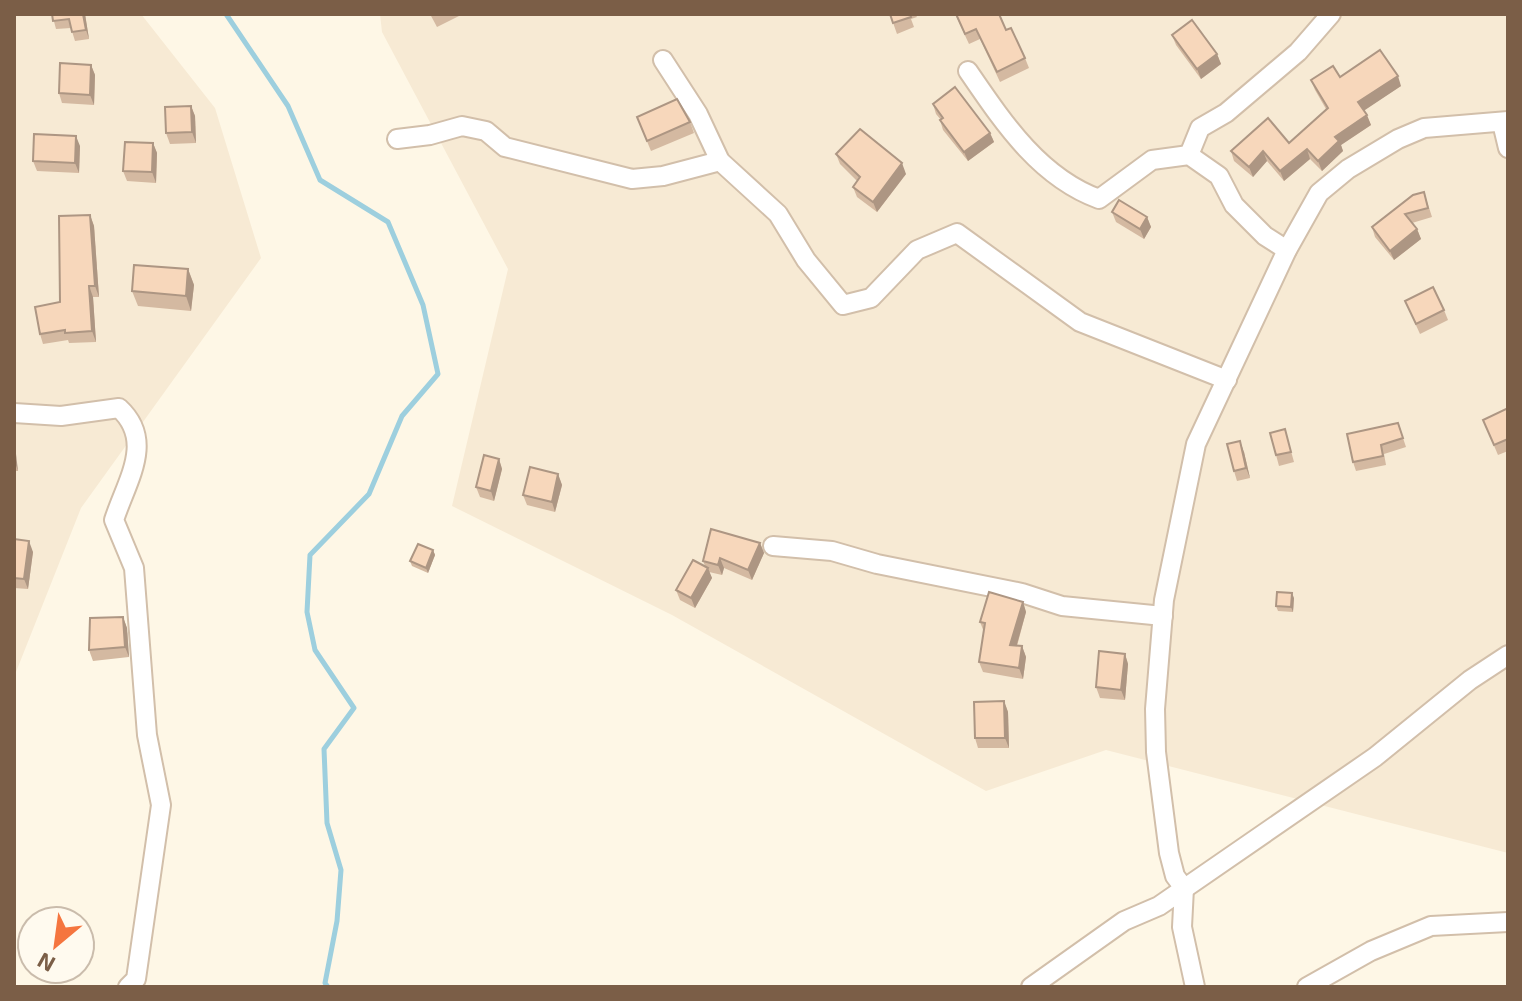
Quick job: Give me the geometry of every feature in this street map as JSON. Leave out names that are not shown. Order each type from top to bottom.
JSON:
[{"type":"street","points":[[1189,155],[1200,128],[1226,113],[1298,52],[1331,14]]},
{"type":"street","points":[[663,60],[698,114],[720,161],[778,214],[806,260],[843,305],[871,298],[917,250],[957,233],[1080,322],[1227,380]]},
{"type":"street","points":[[968,71],[1032,157],[1078,192],[1099,199],[1152,160],[1189,155],[1219,176],[1234,205],[1265,236],[1287,250]]},
{"type":"street","points":[[1195,987],[1182,927],[1184,888],[1175,876],[1169,853],[1156,752],[1155,709],[1163,616],[1196,444],[1287,250],[1319,193],[1348,169],[1398,139],[1445,124],[1505,122],[1508,148]]},
{"type":"street","points":[[397,139],[430,135],[462,126],[486,131],[505,147],[632,179],[663,176],[720,161]]},
{"type":"street","points":[[14,413],[61,416],[119,408],[132,420],[140,443],[114,520],[134,568],[147,735],[161,805],[136,979],[128,987]]},
{"type":"street","points":[[773,546],[832,551],[877,564],[1022,593],[1062,606],[1163,616]]},
{"type":"street","points":[[1031,987],[1124,921],[1159,906],[1375,757],[1470,680],[1508,655]]},
{"type":"street","points":[[1307,987],[1371,951],[1431,926],[1508,922]]},
{"type":"shaded area","points":[[14,14],[141,14],[215,108],[261,258],[81,508],[14,677]]},
{"type":"shaded area","points":[[380,14],[1508,14],[1508,853],[1106,750],[986,791],[672,615],[452,506],[508,269],[382,32]]},
{"type":"building","points":[[52,14],[83,14],[86,30],[72,32],[69,19],[53,21]]},
{"type":"building","points":[[890,14],[910,14],[911,17],[893,23]]},
{"type":"building","points":[[956,14],[999,14],[1006,30],[1011,28],[1025,58],[997,72],[976,29],[965,34]]},
{"type":"building","points":[[1192,20],[1217,54],[1197,69],[1172,35]]},
{"type":"building","points":[[1380,50],[1398,76],[1358,102],[1367,115],[1335,137],[1339,141],[1318,161],[1307,149],[1280,171],[1263,151],[1249,167],[1231,151],[1268,118],[1289,143],[1328,108],[1311,80],[1333,66],[1340,77]]},
{"type":"building","points":[[60,63],[91,65],[90,95],[59,93]]},
{"type":"building","points":[[955,87],[990,133],[964,152],[940,120],[943,118],[933,104]]},
{"type":"building","points":[[677,99],[690,122],[647,141],[637,117]]},
{"type":"building","points":[[191,106],[192,132],[166,133],[165,107]]},
{"type":"building","points":[[860,129],[902,163],[873,202],[853,187],[860,177],[836,154]]},
{"type":"building","points":[[34,134],[76,136],[75,163],[33,161]]},
{"type":"building","points":[[125,142],[153,143],[152,172],[123,171]]},
{"type":"building","points":[[1424,192],[1428,208],[1405,214],[1417,229],[1390,251],[1372,227],[1413,195]]},
{"type":"building","points":[[1119,200],[1147,217],[1140,229],[1112,212]]},
{"type":"building","points":[[90,215],[95,286],[89,286],[92,331],[65,333],[65,330],[40,334],[35,307],[60,302],[59,216]]},
{"type":"building","points":[[134,265],[188,269],[186,296],[132,291]]},
{"type":"building","points":[[1433,287],[1444,310],[1416,324],[1405,301]]},
{"type":"building","points":[[1508,408],[1508,439],[1494,445],[1483,420]]},
{"type":"building","points":[[1398,423],[1403,438],[1381,445],[1383,456],[1353,462],[1347,434]]},
{"type":"building","points":[[1285,429],[1291,452],[1276,455],[1270,433]]},
{"type":"building","points":[[1240,441],[1246,468],[1234,471],[1227,444]]},
{"type":"building","points":[[484,455],[499,459],[491,491],[476,487]]},
{"type":"building","points":[[530,467],[558,474],[552,502],[523,495]]},
{"type":"building","points":[[711,529],[760,543],[748,570],[720,558],[718,565],[703,561]]},
{"type":"building","points":[[14,539],[29,541],[24,579],[14,578]]},
{"type":"building","points":[[418,544],[433,550],[426,568],[410,561]]},
{"type":"building","points":[[693,560],[708,568],[691,598],[676,590]]},
{"type":"building","points":[[989,592],[1023,602],[1010,645],[1022,646],[1019,668],[979,662],[985,623],[980,622]]},
{"type":"building","points":[[1277,592],[1292,593],[1291,607],[1276,606]]},
{"type":"building","points":[[123,617],[125,647],[89,650],[90,618]]},
{"type":"building","points":[[1099,651],[1125,654],[1121,690],[1096,687]]},
{"type":"building","points":[[1004,701],[1005,738],[975,738],[974,702]]},
{"type":"waterway","points":[[226,14],[288,106],[320,180],[388,222],[423,305],[438,374],[402,416],[369,494],[310,555],[307,612],[315,650],[354,708],[324,749],[327,823],[341,870],[337,921],[325,983],[328,987]]}]
